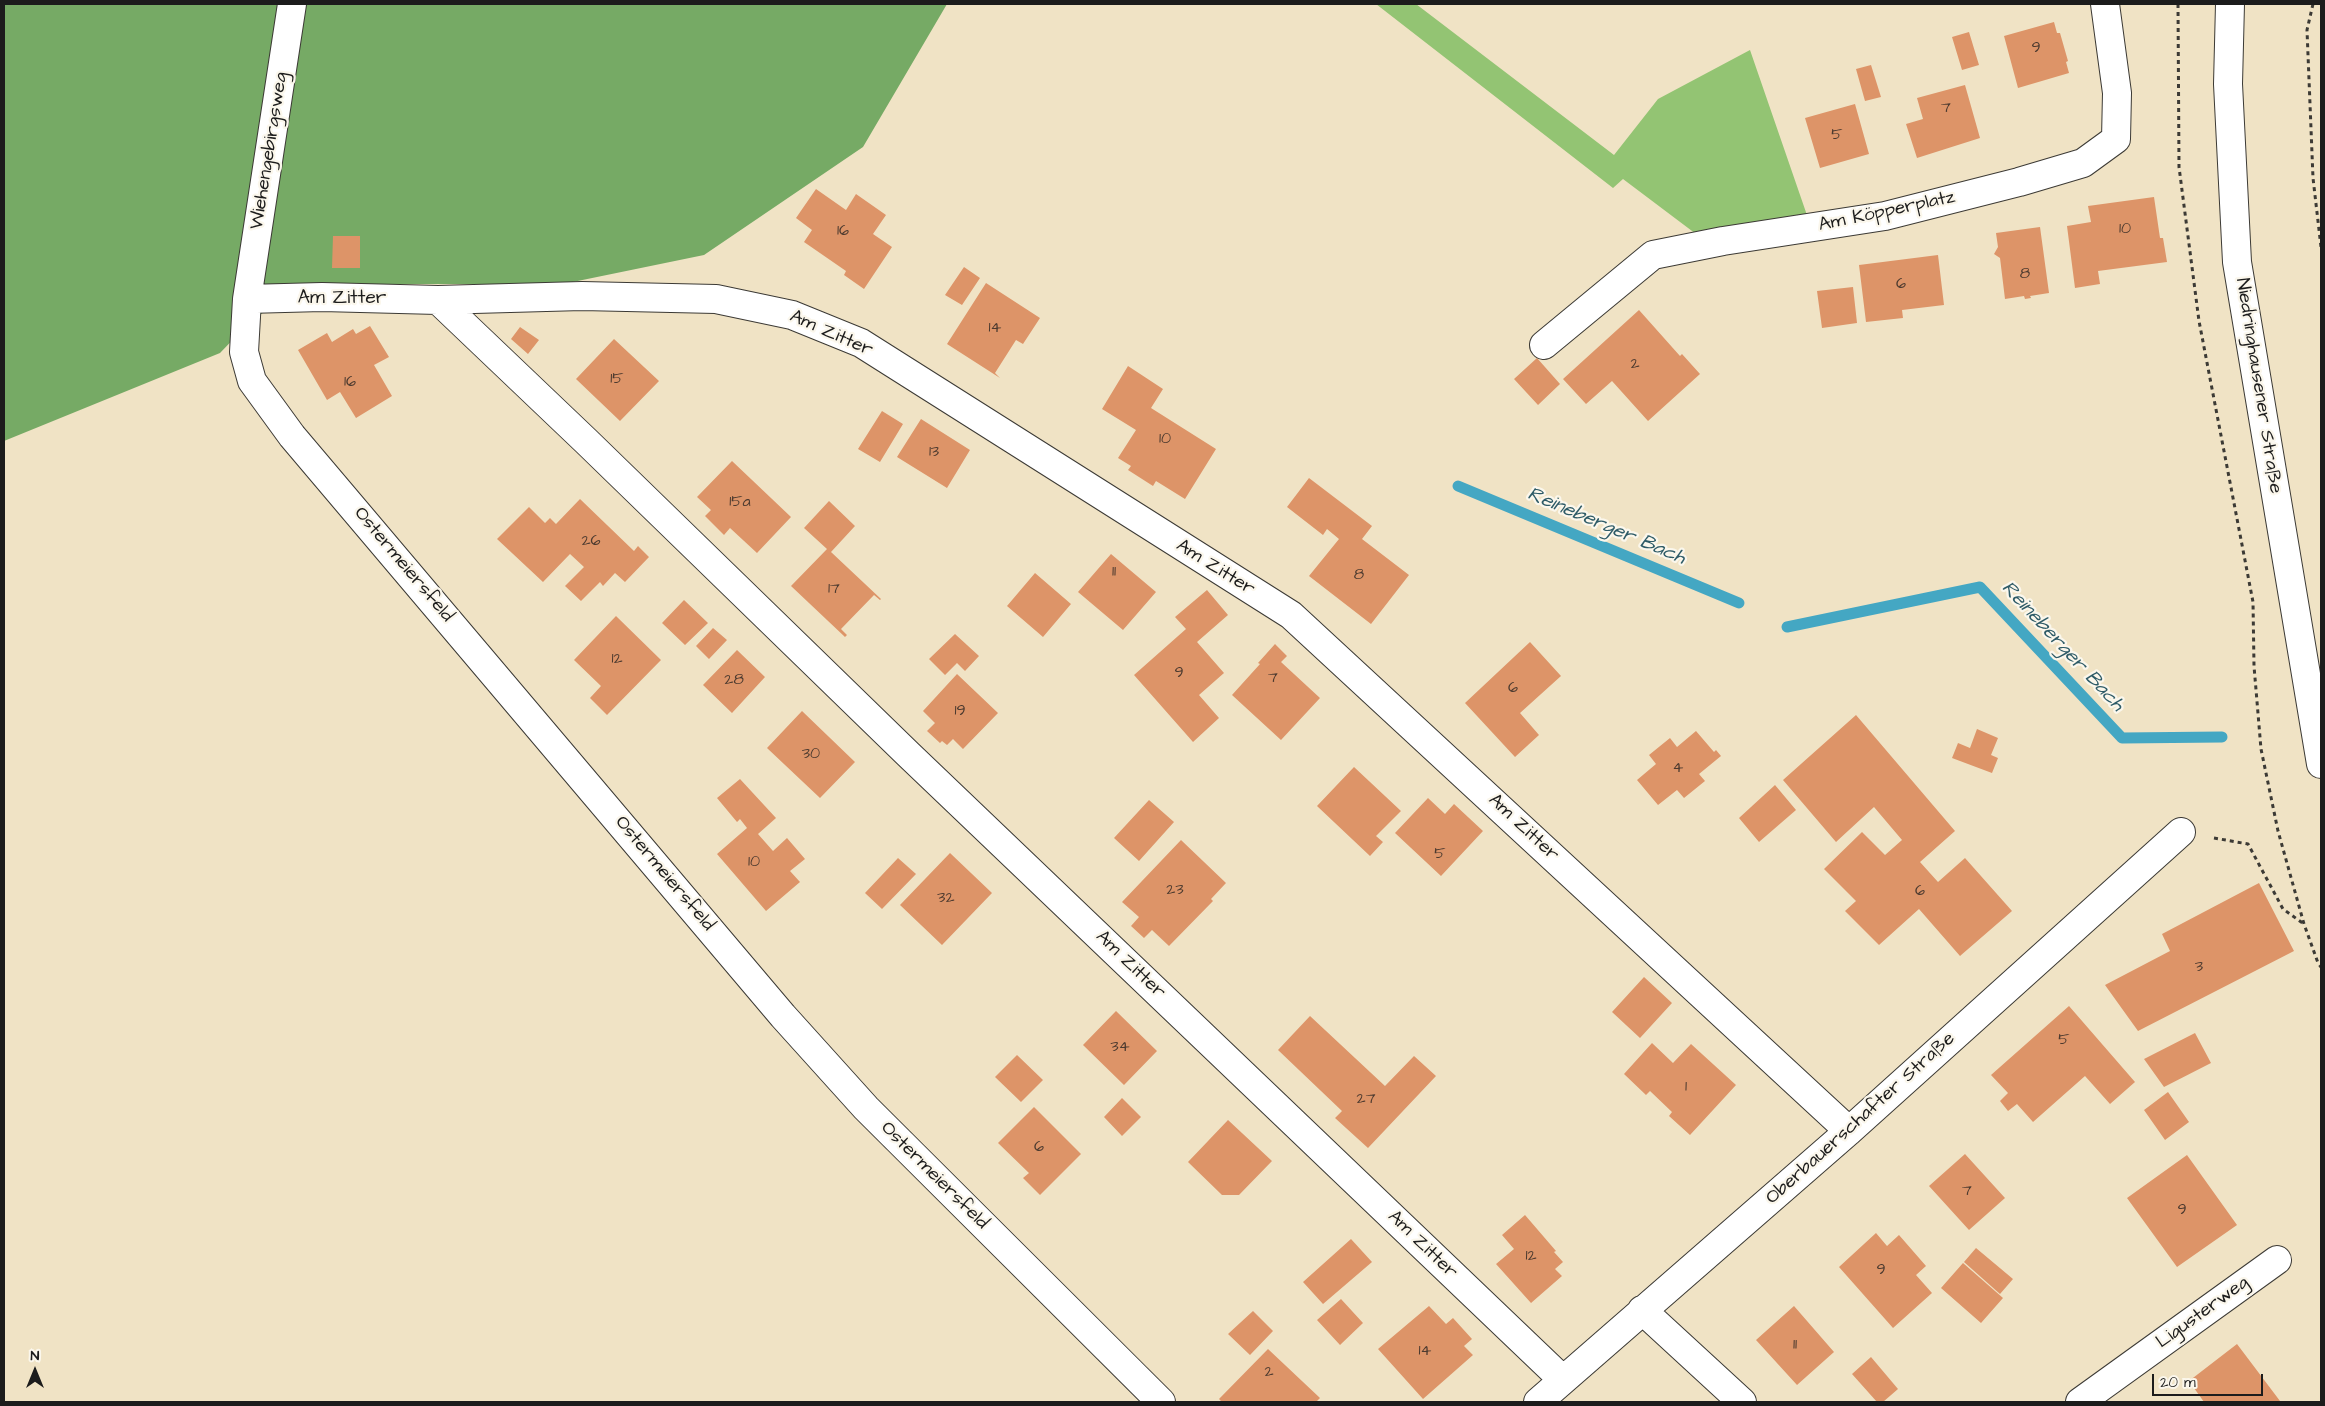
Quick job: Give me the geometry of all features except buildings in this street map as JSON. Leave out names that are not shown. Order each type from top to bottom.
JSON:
[{"type":"street","name":"Wiehengebirgsweg","points":[[247,299],[292,4]]},
{"type":"street","name":"Am Köpperplatz","points":[[1544,345],[1654,255],[1723,241],[1886,216],[2019,182],[2083,163],[2116,139],[2118,93],[2105,4]]},
{"type":"street","name":"Niedringhausener Straße","points":[[2230,4],[2228,84],[2237,262],[2321,764]]},
{"type":"street","name":"Am Zitter","points":[[247,299],[322,297],[438,300],[582,296],[716,299],[792,315],[861,343],[1290,615],[1849,1131]]},
{"type":"street","name":"Ostermeiersfeld","points":[[247,299],[244,352],[252,381],[292,436],[784,1016],[866,1108],[1161,1402]]},
{"type":"street","name":"Am Zitter","points":[[438,300],[586,440],[908,754],[1563,1380]]},
{"type":"street","name":"Oberbauerschafter Straße","points":[[1538,1402],[1849,1131],[2181,832]]},
{"type":"street","name":"Ligusterweg","points":[[2080,1402],[2277,1260]]},
{"type":"street","points":[[1642,1310],[1742,1402]]},
{"type":"path","points":[[2178,4],[2179,167],[2199,321],[2253,602],[2254,666],[2260,749],[2278,831],[2304,924],[2321,967]]},
{"type":"path","points":[[2313,4],[2307,30],[2313,178],[2321,247]]},
{"type":"path","points":[[2181,832],[2248,844],[2283,910],[2304,924]]},
{"type":"green space","points":[[4,4],[947,4],[863,147],[704,255],[563,284],[317,284],[281,299],[247,325],[220,353],[4,441]]},
{"type":"green space","points":[[1376,4],[1416,4],[1614,155],[1658,99],[1750,50],[1809,221],[1700,237],[1623,179],[1613,188]]},
{"type":"waterway","name":"Reineberger Bach","points":[[1458,486],[1739,603]]},
{"type":"waterway","name":"Reineberger Bach","points":[[1787,627],[1980,587],[2122,738],[2222,737]]}]
